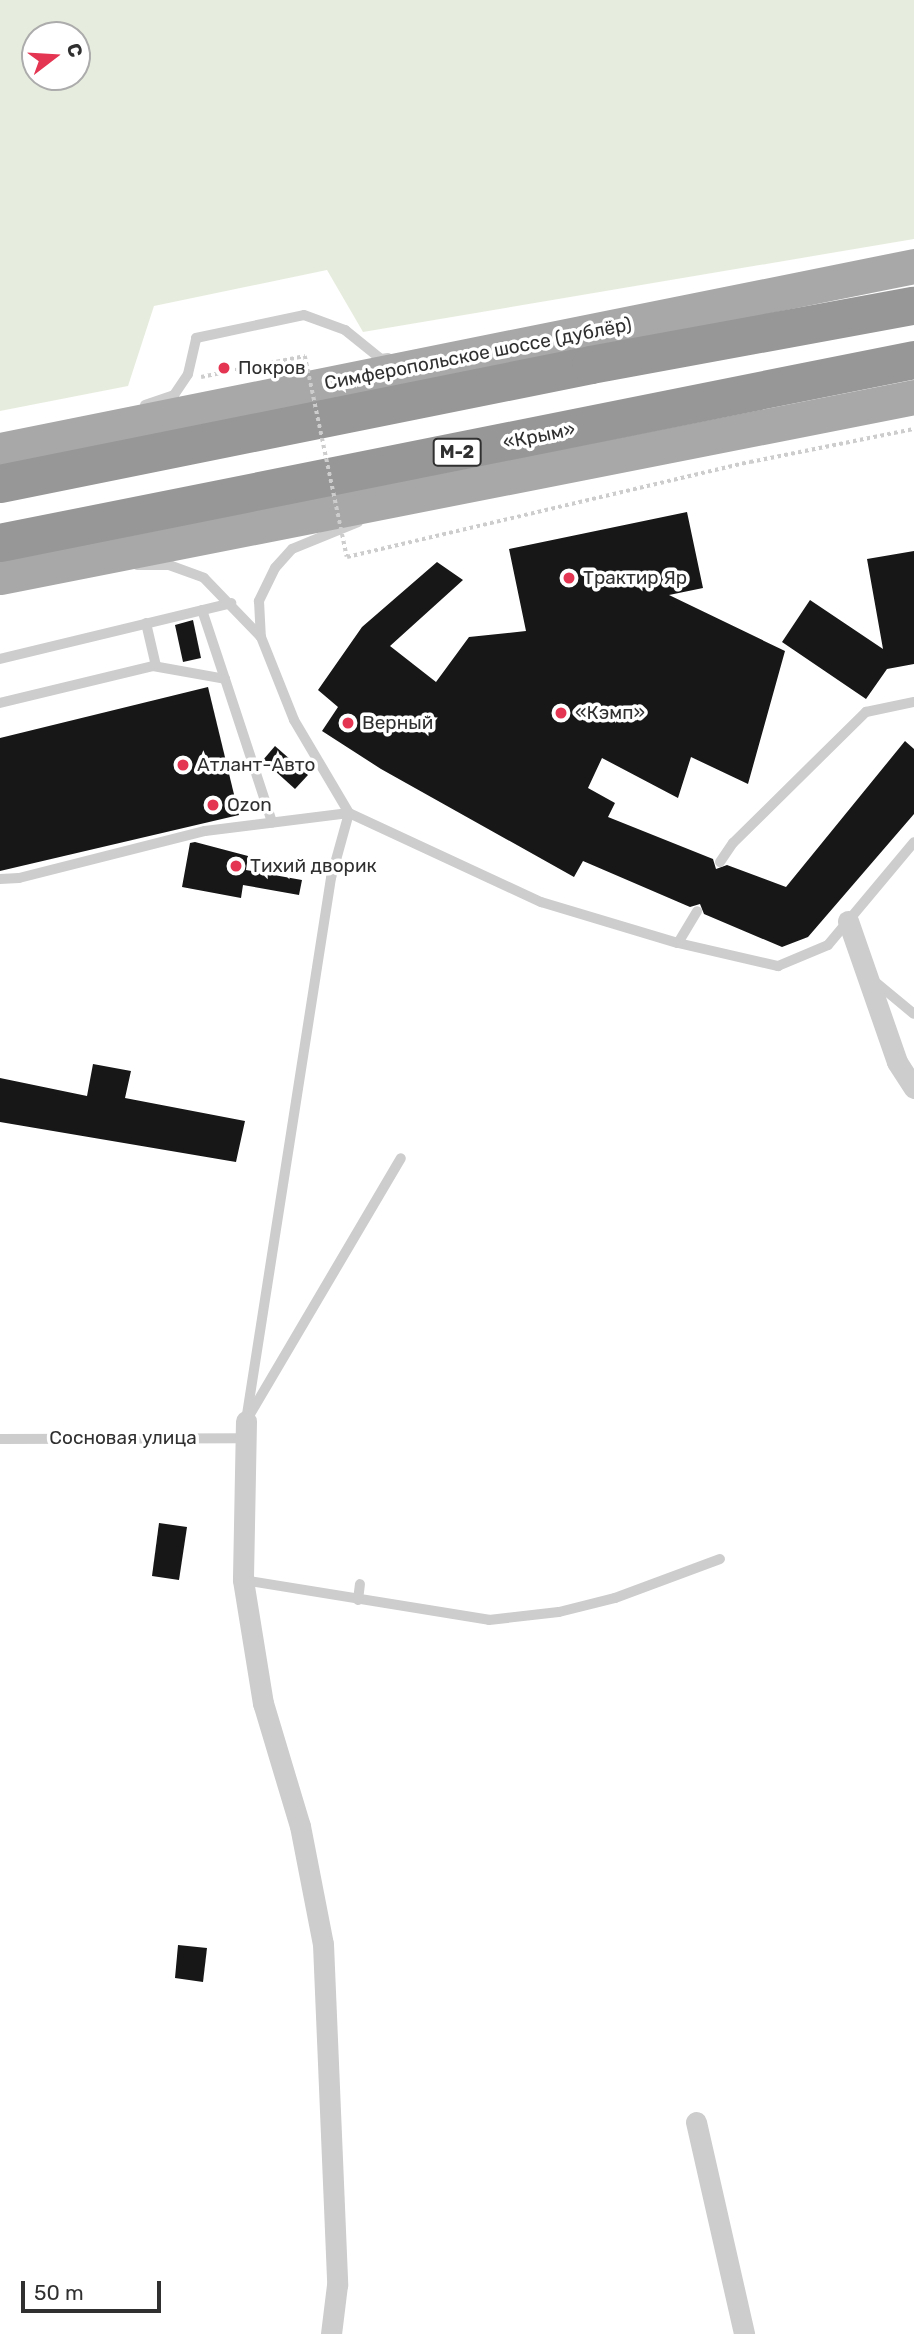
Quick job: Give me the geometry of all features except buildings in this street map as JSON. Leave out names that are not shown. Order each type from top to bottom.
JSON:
[{"type":"highway","points":[[0,484],[592,365],[914,306]]},
{"type":"highway","name":"«Крым»","points":[[0,543],[914,360]]},
{"type":"main road","name":"Симферопольское шоссе (дублёр)","points":[[0,450],[914,266]]},
{"type":"main road","points":[[0,577],[914,397]]},
{"type":"street","points":[[848,921],[897,1062],[914,1088]]},
{"type":"street","points":[[246,1430],[243,1580],[263,1703],[300,1826],[323,1944],[337,2285],[331,2334]]},
{"type":"street","points":[[696,2122],[744,2334]]},
{"type":"lane","points":[[53,439],[174,394],[184,380],[196,338],[304,315],[345,330],[381,359],[502,349]]},
{"type":"lane","points":[[246,1430],[331,878],[349,813],[294,720],[261,637],[259,601],[275,568],[292,549],[431,491]]},
{"type":"lane","points":[[61,565],[169,565],[204,578],[261,637]]},
{"type":"lane","points":[[0,659],[231,603]]},
{"type":"lane","points":[[202,610],[272,822]]},
{"type":"lane","points":[[146,623],[156,666]]},
{"type":"lane","points":[[0,703],[156,666],[225,679]]},
{"type":"lane","points":[[720,862],[733,843],[866,712],[914,702]]},
{"type":"lane","points":[[0,878],[19,878],[205,831],[349,813],[541,902],[678,943],[778,966],[828,945],[914,842]]},
{"type":"lane","points":[[678,943],[697,911]]},
{"type":"lane","points":[[866,975],[914,1014]]},
{"type":"lane","points":[[246,1430],[401,1158]]},
{"type":"lane","name":"Сосновая улица","points":[[0,1439],[246,1430]]},
{"type":"lane","points":[[243,1580],[489,1620],[559,1612],[667,1582],[720,1559]]},
{"type":"lane","points":[[358,1600],[360,1584]]},
{"type":"path","points":[[184,380],[305,356],[347,557],[751,462],[914,429]]},
{"type":"green space","points":[[0,0],[914,0],[914,239],[363,332],[327,270],[154,306],[128,386],[0,411]]},
{"type":"place","name":"Покров","points":[[224,368]]},
{"type":"place","name":"Трактир Яр","points":[[569,578]]},
{"type":"place","name":"«Кэмп»","points":[[561,713]]},
{"type":"place","name":"Верный","points":[[348,723]]},
{"type":"place","name":"Атлант-Авто","points":[[183,765]]},
{"type":"place","name":"Ozon","points":[[213,805]]},
{"type":"place","name":"Тихий дворик","points":[[236,866]]}]
